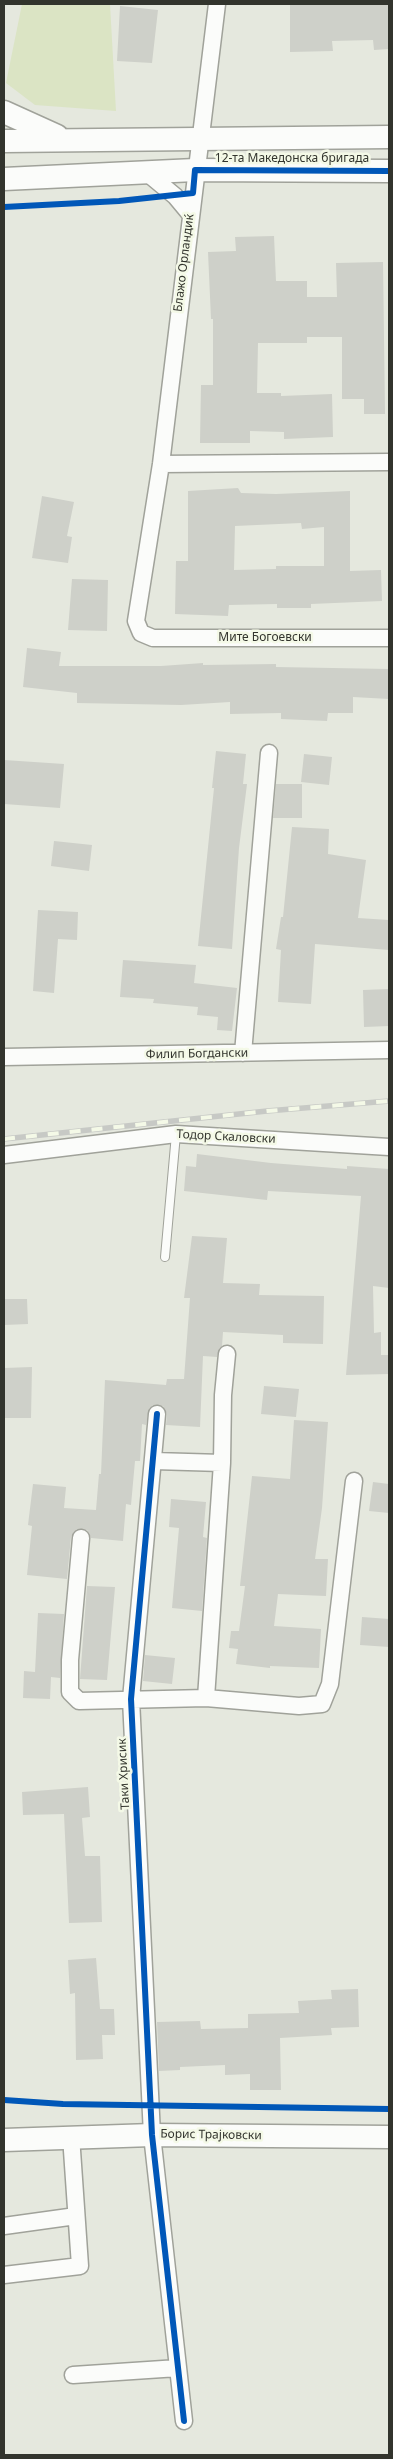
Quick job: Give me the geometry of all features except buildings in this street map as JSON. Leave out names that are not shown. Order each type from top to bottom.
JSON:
[{"type":"street","name":"Блажо Орландиќ","points":[[141,633],[136,621],[161,464],[195,170],[217,4]]},
{"type":"street","points":[[4,112],[65,140]]},
{"type":"street","name":"12-та Македонска бригада","points":[[4,141],[389,137]]},
{"type":"street","name":"12-та Македонска бригада","points":[[8,181],[195,170],[389,171]]},
{"type":"street","points":[[146,172],[175,196],[190,214]]},
{"type":"street","points":[[161,464],[389,462]]},
{"type":"street","name":"Мите Богоевски","points":[[141,633],[153,638],[389,638]]},
{"type":"street","points":[[243,1053],[269,753]]},
{"type":"street","name":"Филип Богдански","points":[[4,1057],[389,1050]]},
{"type":"street","name":"Тодор Скаловски","points":[[4,1155],[176,1134],[389,1147]]},
{"type":"street","points":[[206,1698],[222,1463],[223,1395],[227,1354]]},
{"type":"street","name":"Таки Хрисик","points":[[157,1414],[131,1699],[152,2135],[184,2421]]},
{"type":"street","points":[[154,1461],[222,1463]]},
{"type":"street","points":[[81,1538],[70,1660],[70,1692],[79,1701],[206,1698],[299,1706],[322,1704],[330,1684],[354,1482]]},
{"type":"street","name":"Борис Трајковски","points":[[6,2140],[71,2136],[152,2135],[389,2137]]},
{"type":"street","points":[[4,2275],[80,2266],[71,2136]]},
{"type":"street","points":[[4,2226],[76,2216]]},
{"type":"street","points":[[72,2375],[178,2368]]},
{"type":"lane","points":[[165,1258],[176,1134]]},
{"type":"green space","points":[[22,4],[110,4],[116,111],[35,105],[6,83]]},
{"type":"railway","points":[[4,1139],[267,1111],[389,1101]]},
{"type":"cycle path","points":[[4,207],[119,201],[193,193],[195,170],[389,171]]},
{"type":"cycle path","points":[[157,1414],[131,1699],[152,2135],[184,2421]]},
{"type":"cycle path","points":[[4,2100],[63,2104],[389,2109]]}]
